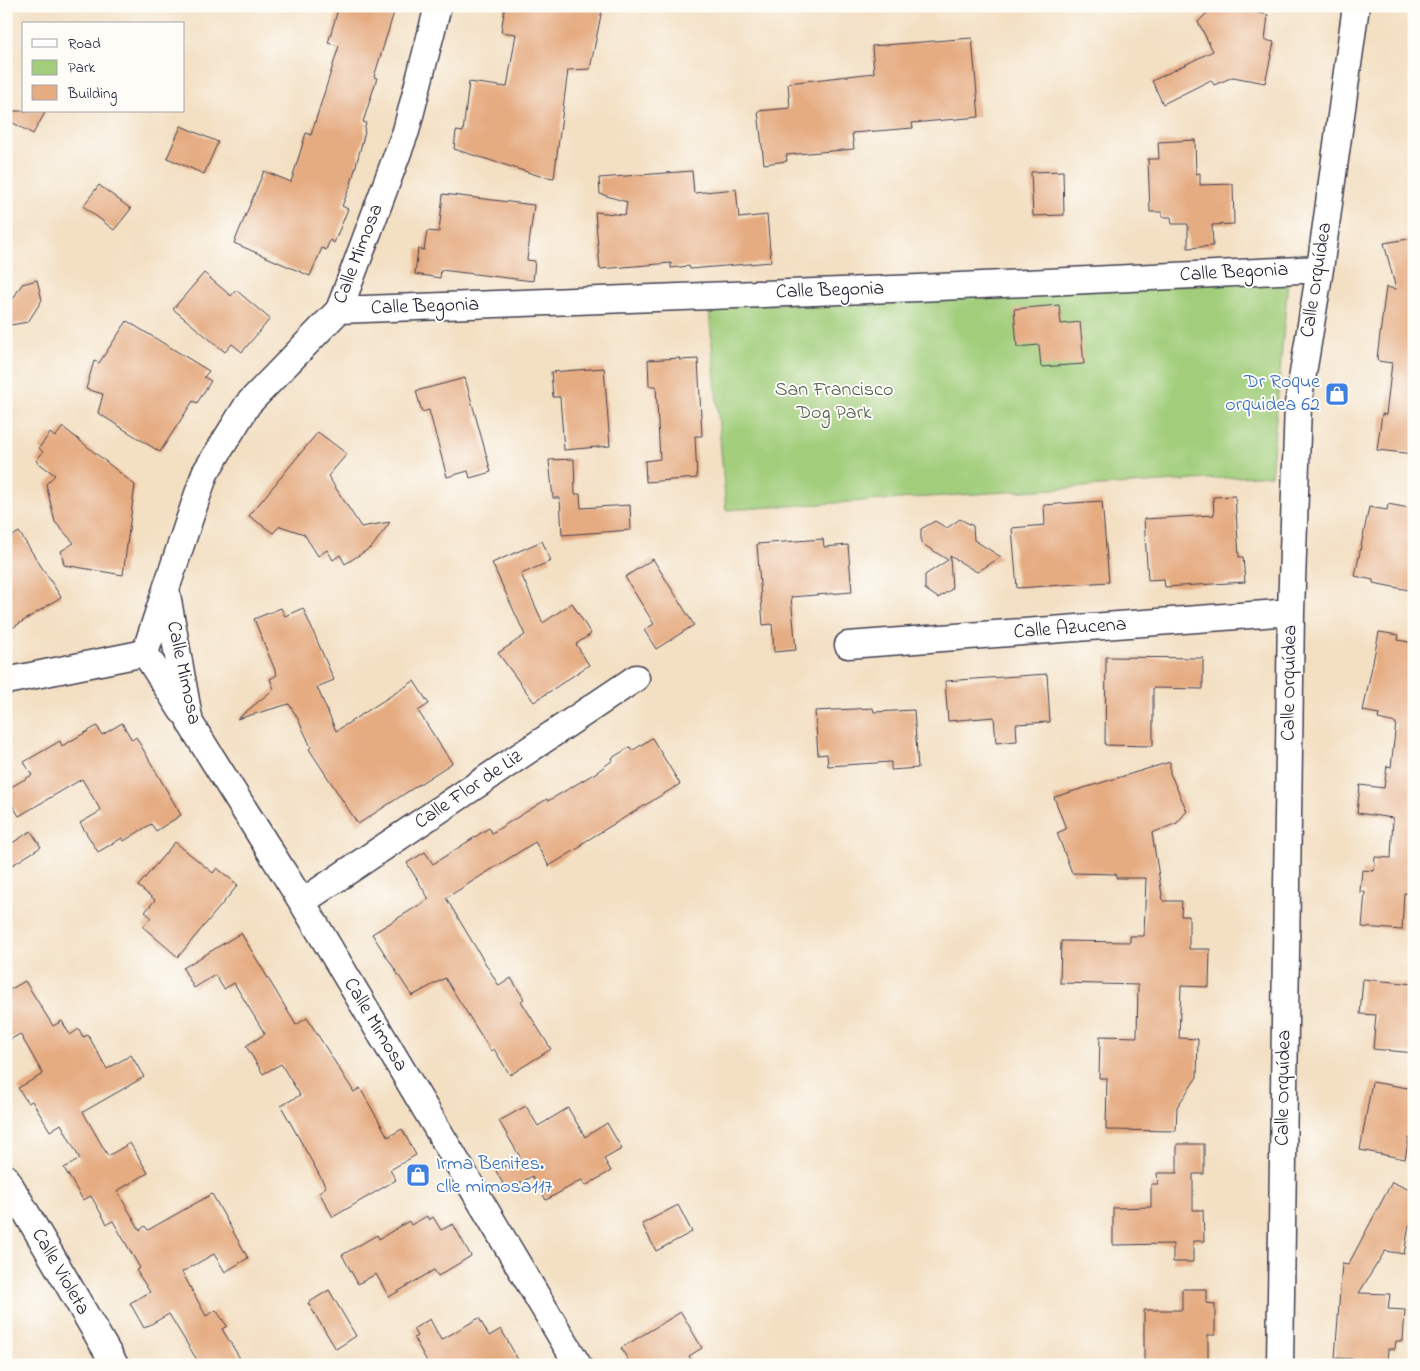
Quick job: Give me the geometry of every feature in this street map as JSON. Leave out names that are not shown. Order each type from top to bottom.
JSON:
[{"type":"street","name":"Calle Mimosa","points":[[438,6],[406,131],[340,310],[248,404],[205,473],[166,589],[190,724],[302,902],[578,1365]]},
{"type":"street","name":"Calle Orquídea","points":[[1280,1365],[1291,612],[1298,404],[1320,269],[1356,6]]},
{"type":"street","name":"Calle Begonia","points":[[340,310],[918,288],[1320,269]]},
{"type":"street","points":[[145,653],[166,589]]},
{"type":"street","name":"Calle Azucena","points":[[848,645],[1291,612]]},
{"type":"street","points":[[6,681],[145,653]]},
{"type":"street","points":[[145,653],[190,724]]},
{"type":"street","name":"Calle Flor de Liz","points":[[302,902],[636,678]]},
{"type":"street","name":"Calle Violeta","points":[[6,1178],[115,1365]]},
{"type":"green space","name":"San Francisco Dog Park","points":[[1288,280],[1271,475],[726,510],[709,307]]},
{"type":"building","points":[[339,6],[396,6],[374,77],[377,78],[363,122],[366,123],[365,132],[351,184],[342,206],[348,209],[334,243],[330,240],[326,250],[322,248],[310,276],[234,243],[264,171],[291,182],[306,133],[311,135],[339,46],[328,43]]},
{"type":"building","points":[[505,6],[578,6],[602,10],[590,69],[568,70],[554,178],[540,176],[454,149],[456,131],[463,132],[469,82],[507,87],[516,34],[501,32]]},
{"type":"building","points":[[1214,6],[1255,6],[1254,12],[1268,15],[1265,40],[1274,42],[1265,83],[1233,77],[1214,85],[1211,80],[1163,104],[1152,81],[1213,51],[1198,22]]},
{"type":"building","points":[[972,38],[979,117],[912,123],[913,128],[852,133],[854,149],[786,155],[787,161],[764,164],[758,111],[790,108],[788,83],[874,73],[872,46]]},
{"type":"building","points":[[6,111],[45,112],[33,134],[6,119]]},
{"type":"building","points":[[181,126],[218,142],[204,174],[167,158]]},
{"type":"building","points":[[1195,140],[1196,174],[1200,173],[1200,185],[1233,184],[1234,224],[1212,225],[1213,246],[1188,248],[1188,224],[1172,224],[1171,217],[1162,217],[1162,212],[1150,212],[1148,159],[1159,159],[1158,142]]},
{"type":"building","points":[[692,171],[694,193],[736,189],[739,218],[767,215],[771,262],[690,269],[689,266],[671,268],[671,263],[600,269],[595,212],[625,215],[627,202],[600,194],[599,178]]},
{"type":"building","points":[[1063,171],[1064,215],[1033,216],[1031,172]]},
{"type":"building","points":[[99,185],[131,209],[114,230],[83,206]]},
{"type":"building","points":[[443,194],[534,205],[527,260],[535,261],[533,281],[441,270],[440,278],[415,274],[418,249],[424,250],[427,231],[439,232]]},
{"type":"building","points":[[1414,238],[1414,454],[1377,450],[1382,414],[1386,415],[1392,363],[1378,361],[1377,358],[1386,287],[1396,289],[1384,243]]},
{"type":"building","points":[[204,273],[231,296],[236,290],[270,319],[242,352],[232,344],[225,352],[173,309]]},
{"type":"building","points":[[37,280],[42,300],[28,322],[11,325],[8,307],[22,284]]},
{"type":"building","points":[[1059,305],[1061,324],[1080,322],[1084,364],[1041,367],[1039,345],[1017,347],[1014,309]]},
{"type":"building","points":[[127,321],[209,371],[204,377],[211,381],[197,403],[193,401],[160,452],[98,413],[103,394],[86,389],[94,361],[99,363]]},
{"type":"building","points":[[680,358],[679,360],[698,359],[702,436],[695,436],[697,478],[646,482],[645,461],[660,459],[656,386],[649,386],[648,360]]},
{"type":"building","points":[[604,368],[610,446],[564,450],[560,397],[553,397],[551,372]]},
{"type":"building","points":[[465,378],[491,472],[470,478],[468,471],[447,477],[429,410],[422,412],[416,391]]},
{"type":"building","points":[[63,427],[135,485],[123,575],[64,565],[61,551],[74,543],[55,522],[46,484],[55,475],[36,461],[43,452],[39,448],[50,433],[55,437]]},
{"type":"building","points":[[318,432],[347,454],[328,476],[361,527],[390,522],[372,547],[345,564],[340,555],[333,560],[327,550],[318,556],[304,534],[280,526],[273,533],[249,516]]},
{"type":"building","points":[[574,459],[575,494],[580,494],[581,508],[630,505],[631,530],[562,535],[560,498],[553,498],[549,460]]},
{"type":"building","points":[[1235,496],[1239,557],[1243,557],[1245,582],[1165,587],[1164,579],[1148,580],[1144,519],[1214,515],[1213,497]]},
{"type":"building","points":[[1102,501],[1109,582],[1017,588],[1012,528],[1045,525],[1044,505]]},
{"type":"building","points":[[1388,504],[1414,509],[1414,591],[1373,583],[1373,580],[1355,576],[1369,507],[1387,510]]},
{"type":"building","points":[[960,519],[973,526],[974,540],[1001,557],[977,572],[950,556],[952,589],[938,598],[925,589],[925,575],[948,560],[921,543],[921,529],[935,521],[947,528]]},
{"type":"building","points":[[19,532],[61,597],[6,632],[6,540]]},
{"type":"building","points":[[823,539],[824,547],[848,545],[852,592],[791,597],[796,650],[774,652],[772,624],[763,625],[757,544]]},
{"type":"building","points":[[542,541],[551,561],[521,574],[543,623],[572,603],[591,634],[576,644],[589,665],[534,702],[498,653],[525,635],[492,563]]},
{"type":"building","points":[[653,559],[694,625],[656,649],[644,630],[654,624],[625,577]]},
{"type":"building","points":[[281,608],[285,616],[303,608],[334,680],[317,687],[336,731],[414,681],[429,704],[418,711],[452,763],[358,824],[309,749],[311,747],[289,704],[237,719],[274,689],[270,679],[277,675],[254,619]]},
{"type":"building","points":[[1379,632],[1399,635],[1398,640],[1414,643],[1414,894],[1404,893],[1402,930],[1362,927],[1365,892],[1360,892],[1362,870],[1374,871],[1375,857],[1391,858],[1393,818],[1357,813],[1360,785],[1384,788],[1387,766],[1391,767],[1396,723],[1378,719],[1379,714],[1363,711]]},
{"type":"building","points":[[1106,657],[1203,658],[1203,689],[1153,688],[1153,746],[1105,745]]},
{"type":"building","points":[[1047,674],[1050,722],[1016,724],[1017,741],[996,743],[994,717],[948,721],[945,681]]},
{"type":"building","points":[[873,708],[874,712],[914,710],[918,768],[891,770],[891,762],[828,766],[827,754],[818,755],[815,711]]},
{"type":"building","points":[[122,723],[132,740],[136,737],[181,815],[156,831],[151,824],[124,841],[122,838],[98,852],[80,823],[101,811],[82,779],[19,816],[6,795],[6,790],[32,775],[24,762],[60,741],[62,746],[97,726],[102,735]]},
{"type":"building","points":[[652,738],[680,784],[581,844],[582,846],[549,866],[535,842],[446,898],[499,986],[511,978],[524,999],[521,1001],[551,1049],[510,1075],[494,1049],[491,1051],[445,978],[412,996],[372,934],[429,899],[407,863],[425,852],[433,864],[489,828],[492,833],[547,799],[548,801],[597,772],[613,760],[612,758],[630,747],[632,751]]},
{"type":"building","points":[[1170,762],[1170,773],[1187,811],[1177,823],[1152,833],[1163,901],[1182,901],[1181,916],[1189,916],[1189,949],[1210,949],[1209,987],[1181,986],[1179,1038],[1198,1039],[1197,1077],[1177,1107],[1176,1131],[1106,1130],[1107,1078],[1099,1078],[1100,1036],[1137,1037],[1138,985],[1060,983],[1061,941],[1130,942],[1130,936],[1144,936],[1146,878],[1116,878],[1116,874],[1072,873],[1057,833],[1066,829],[1054,797]]},
{"type":"building","points":[[31,831],[41,847],[6,869],[6,847]]},
{"type":"building","points":[[175,842],[213,873],[217,868],[238,885],[178,957],[143,927],[151,917],[145,912],[155,900],[138,886]]},
{"type":"building","points":[[241,933],[296,1025],[307,1018],[354,1092],[360,1088],[388,1137],[402,1129],[416,1155],[390,1170],[396,1180],[333,1217],[319,1192],[326,1187],[281,1106],[300,1095],[281,1064],[263,1074],[246,1046],[265,1034],[234,983],[224,989],[215,975],[194,988],[183,968]]},
{"type":"building","points":[[1363,979],[1414,984],[1414,1053],[1373,1049],[1376,1015],[1360,1014]]},
{"type":"building","points":[[25,981],[53,1026],[62,1021],[70,1035],[79,1029],[83,1037],[88,1035],[107,1069],[131,1055],[144,1077],[83,1112],[108,1156],[130,1143],[148,1173],[117,1191],[140,1230],[145,1226],[148,1230],[212,1194],[248,1258],[225,1272],[214,1254],[182,1272],[206,1316],[216,1310],[227,1326],[222,1329],[244,1365],[200,1365],[169,1314],[144,1328],[130,1303],[150,1292],[136,1270],[140,1268],[113,1221],[107,1224],[91,1196],[83,1200],[64,1168],[80,1159],[61,1124],[50,1131],[32,1101],[28,1103],[18,1088],[43,1074],[20,1034],[6,1042],[6,992]]},
{"type":"building","points":[[1372,1082],[1414,1089],[1414,1139],[1409,1138],[1405,1159],[1360,1150]]},
{"type":"building","points":[[526,1106],[538,1126],[568,1108],[585,1137],[607,1123],[622,1149],[604,1159],[611,1171],[585,1186],[582,1180],[546,1200],[532,1176],[507,1191],[496,1171],[520,1157],[499,1121]]},
{"type":"building","points":[[1177,1144],[1204,1144],[1204,1174],[1193,1174],[1193,1210],[1203,1210],[1204,1241],[1193,1241],[1193,1262],[1173,1262],[1173,1244],[1113,1245],[1113,1208],[1151,1207],[1151,1184],[1158,1184],[1157,1173],[1177,1173]]},
{"type":"building","points":[[1392,1182],[1414,1192],[1414,1226],[1409,1225],[1404,1254],[1385,1251],[1359,1293],[1390,1294],[1388,1309],[1405,1310],[1403,1341],[1396,1341],[1395,1349],[1388,1349],[1387,1361],[1335,1358],[1342,1264],[1348,1265]]},
{"type":"building","points":[[678,1205],[692,1232],[656,1251],[642,1224]]},
{"type":"building","points":[[427,1216],[429,1220],[433,1217],[441,1230],[453,1224],[471,1256],[438,1276],[434,1270],[389,1297],[376,1274],[358,1284],[342,1255],[377,1235],[379,1239],[409,1221],[411,1225]]},
{"type":"building","points":[[1182,1289],[1206,1289],[1206,1303],[1215,1304],[1215,1335],[1208,1335],[1208,1359],[1201,1359],[1201,1365],[1144,1365],[1144,1310],[1182,1310]]},
{"type":"building","points":[[329,1290],[356,1336],[336,1349],[308,1303]]},
{"type":"building","points":[[681,1312],[702,1348],[689,1356],[694,1365],[631,1365],[621,1348]]},
{"type":"building","points":[[479,1318],[489,1336],[501,1329],[521,1365],[429,1365],[414,1338],[417,1336],[413,1329],[430,1319],[441,1340]]},
{"type":"place","name":"Dr Roque orquidea 62","points":[[1337,394]]},
{"type":"place","name":"Irma Benites. clle mimosa117","points":[[418,1175]]}]
